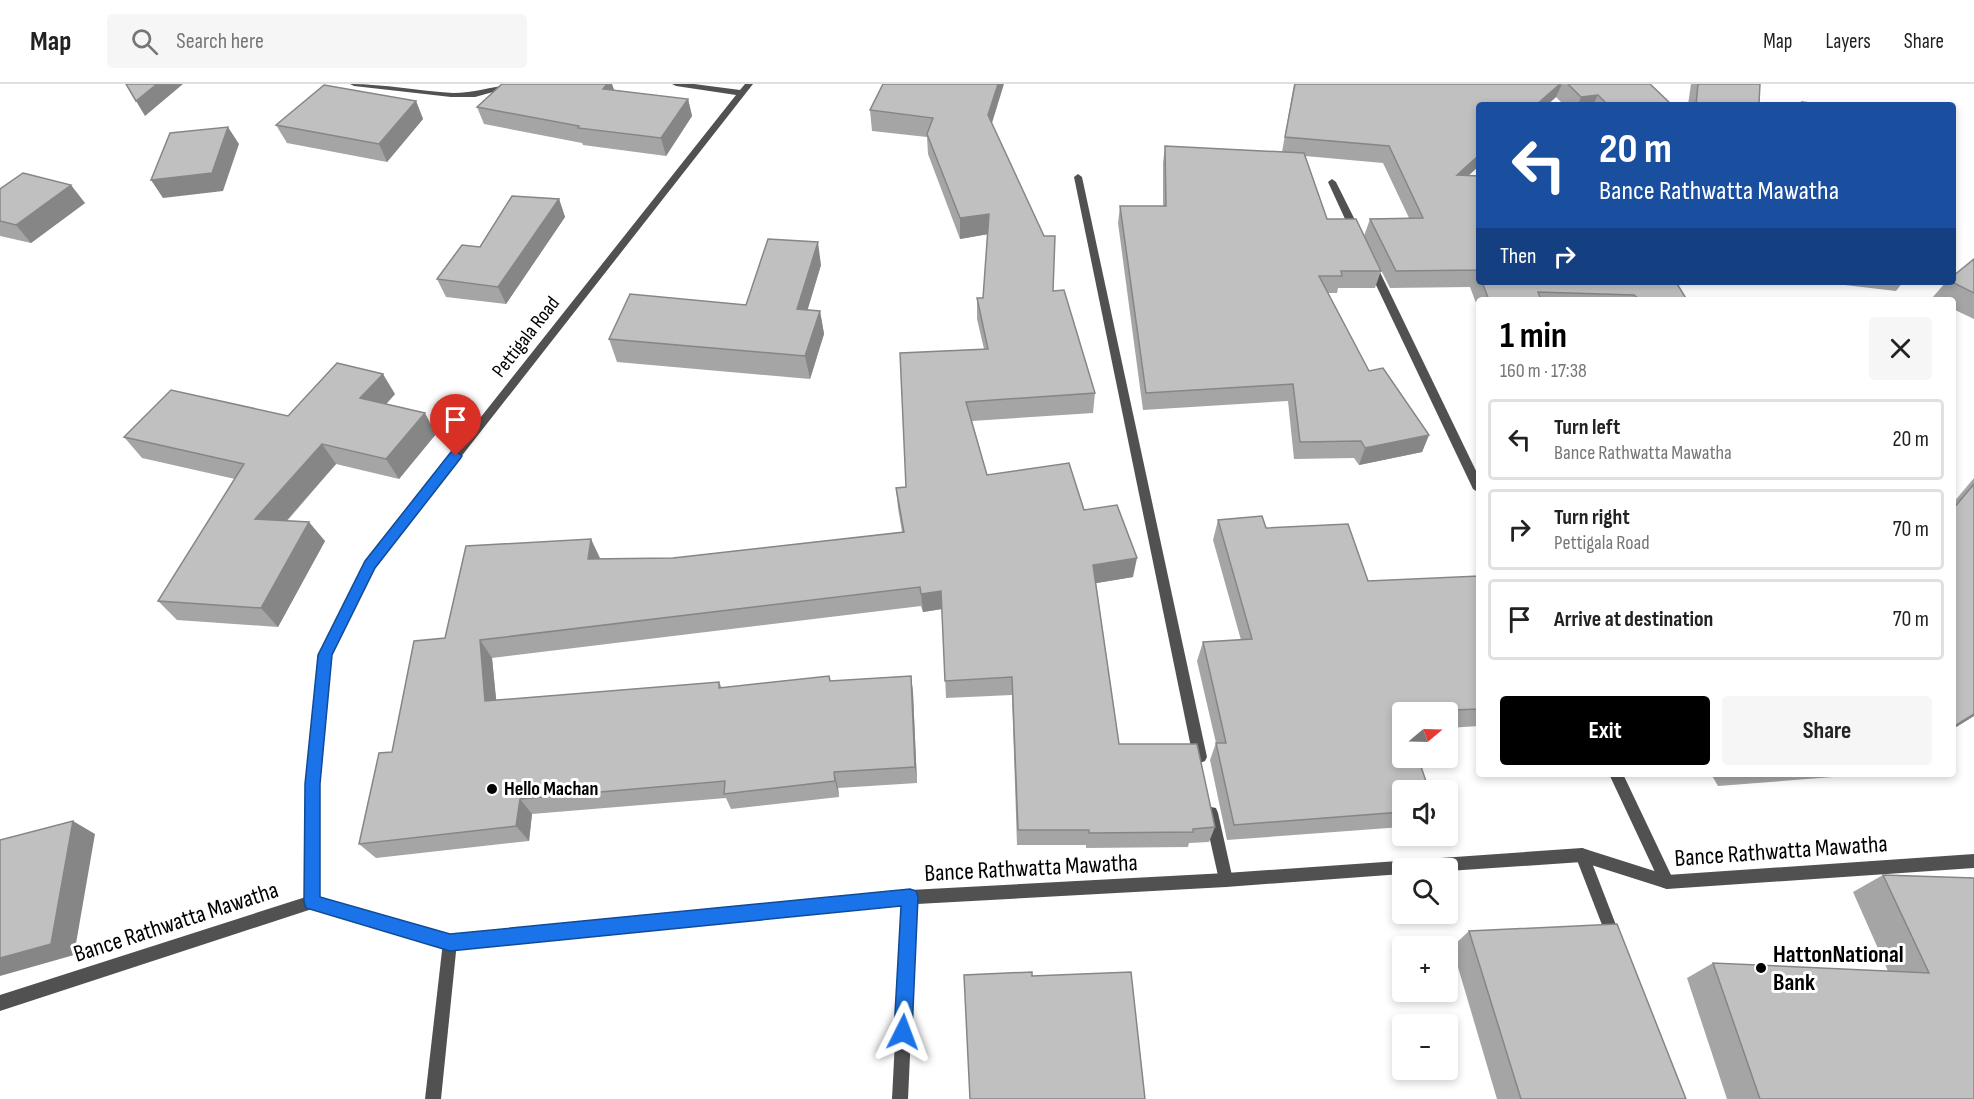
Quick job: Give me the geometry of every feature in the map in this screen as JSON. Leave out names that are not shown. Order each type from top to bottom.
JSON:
[{"type":"street","points":[[354,84],[451,95],[475,95],[518,84]]},
{"type":"street","points":[[676,84],[745,88]]},
{"type":"street","name":"Pettigala Road","points":[[312,902],[312,784],[325,655],[370,565],[745,88]]},
{"type":"street","points":[[1078,177],[1204,775]]},
{"type":"street","points":[[1332,182],[1362,245]]},
{"type":"street","points":[[1368,256],[1476,483]]},
{"type":"street","points":[[1617,777],[1667,882]]},
{"type":"street","points":[[1209,798],[1226,880]]},
{"type":"street","points":[[1582,855],[1620,955]]},
{"type":"street","name":"Bance Rathwatta Mawatha","points":[[0,1003],[312,902],[450,942],[910,897],[1226,880],[1582,855],[1667,882],[1974,861]]},
{"type":"street","points":[[900,1099],[910,897]]},
{"type":"street","points":[[433,1099],[450,942]]},
{"type":"building","points":[[126,84],[157,84],[136,101]]},
{"type":"building","points":[[502,84],[607,84],[603,89],[688,99],[661,138],[578,128],[579,126],[477,107]]},
{"type":"building","points":[[883,84],[998,84],[988,115],[1044,236],[1055,236],[1053,291],[1064,290],[1095,393],[966,402],[987,475],[1069,463],[1084,510],[1117,505],[1137,558],[1093,565],[1119,744],[1197,744],[1215,827],[1193,829],[1193,832],[1089,833],[1089,830],[1018,830],[1012,677],[945,681],[941,591],[921,594],[920,587],[480,640],[485,701],[719,682],[719,688],[829,676],[830,681],[911,676],[915,767],[834,772],[835,781],[724,794],[725,781],[520,799],[516,826],[359,844],[379,753],[392,752],[414,641],[445,638],[466,546],[591,539],[588,559],[673,558],[904,532],[896,488],[906,487],[900,353],[988,349],[977,298],[983,298],[989,214],[960,218],[927,134],[933,118],[870,110]]},
{"type":"building","points":[[1295,84],[1560,84],[1539,102],[1476,102],[1476,158],[1457,175],[1476,176],[1476,270],[1396,271],[1370,219],[1423,218],[1389,146],[1285,137]]},
{"type":"building","points":[[1568,84],[1650,84],[1669,102],[1605,102],[1598,95],[1581,97]]},
{"type":"building","points":[[1698,84],[1760,84],[1759,102],[1696,102]]},
{"type":"building","points":[[324,85],[416,101],[379,144],[276,125]]},
{"type":"building","points":[[228,127],[212,173],[151,180],[170,133]]},
{"type":"building","points":[[1165,146],[1304,153],[1327,219],[1356,219],[1381,271],[1341,271],[1342,276],[1319,276],[1369,371],[1383,368],[1429,435],[1365,448],[1361,441],[1300,442],[1293,384],[1146,393],[1120,206],[1166,206]]},
{"type":"building","points":[[23,173],[71,185],[16,225],[0,221],[0,189]]},
{"type":"building","points":[[512,196],[559,199],[498,287],[437,279],[462,245],[480,247]]},
{"type":"building","points":[[768,239],[818,242],[797,309],[820,311],[805,356],[609,339],[630,294],[746,305]]},
{"type":"building","points":[[1974,259],[1974,293],[1956,284],[1956,274]]},
{"type":"building","points":[[1483,285],[1678,285],[1685,297],[1538,292],[1540,297],[1488,297]]},
{"type":"building","points":[[337,363],[383,374],[360,398],[425,413],[386,459],[322,444],[255,519],[309,522],[261,608],[158,601],[244,464],[124,437],[171,390],[288,416]]},
{"type":"building","points":[[1974,484],[1974,714],[1956,725],[1956,505]]},
{"type":"building","points":[[1262,516],[1266,528],[1348,524],[1368,581],[1476,576],[1476,709],[1458,710],[1458,702],[1392,702],[1392,768],[1421,768],[1426,780],[1392,780],[1392,813],[1234,825],[1216,743],[1226,743],[1203,642],[1252,639],[1218,520]]},
{"type":"building","points":[[73,821],[51,944],[0,958],[0,840]]},
{"type":"building","points":[[1883,875],[1974,878],[1974,1099],[1760,1099],[1713,963],[1929,973]]},
{"type":"building","points":[[1617,924],[1686,1099],[1521,1099],[1469,931]]},
{"type":"building","points":[[1032,972],[1032,976],[1131,972],[1145,1099],[970,1099],[964,975]]},
{"type":"place","name":"Hello Machan","points":[[492,789]]},
{"type":"place","name":"HattonNational Bank","points":[[1761,968]]},
{"type":"route","points":[[456,456],[370,565],[325,655],[312,784],[312,902],[450,942],[910,897],[903,1032]]}]
